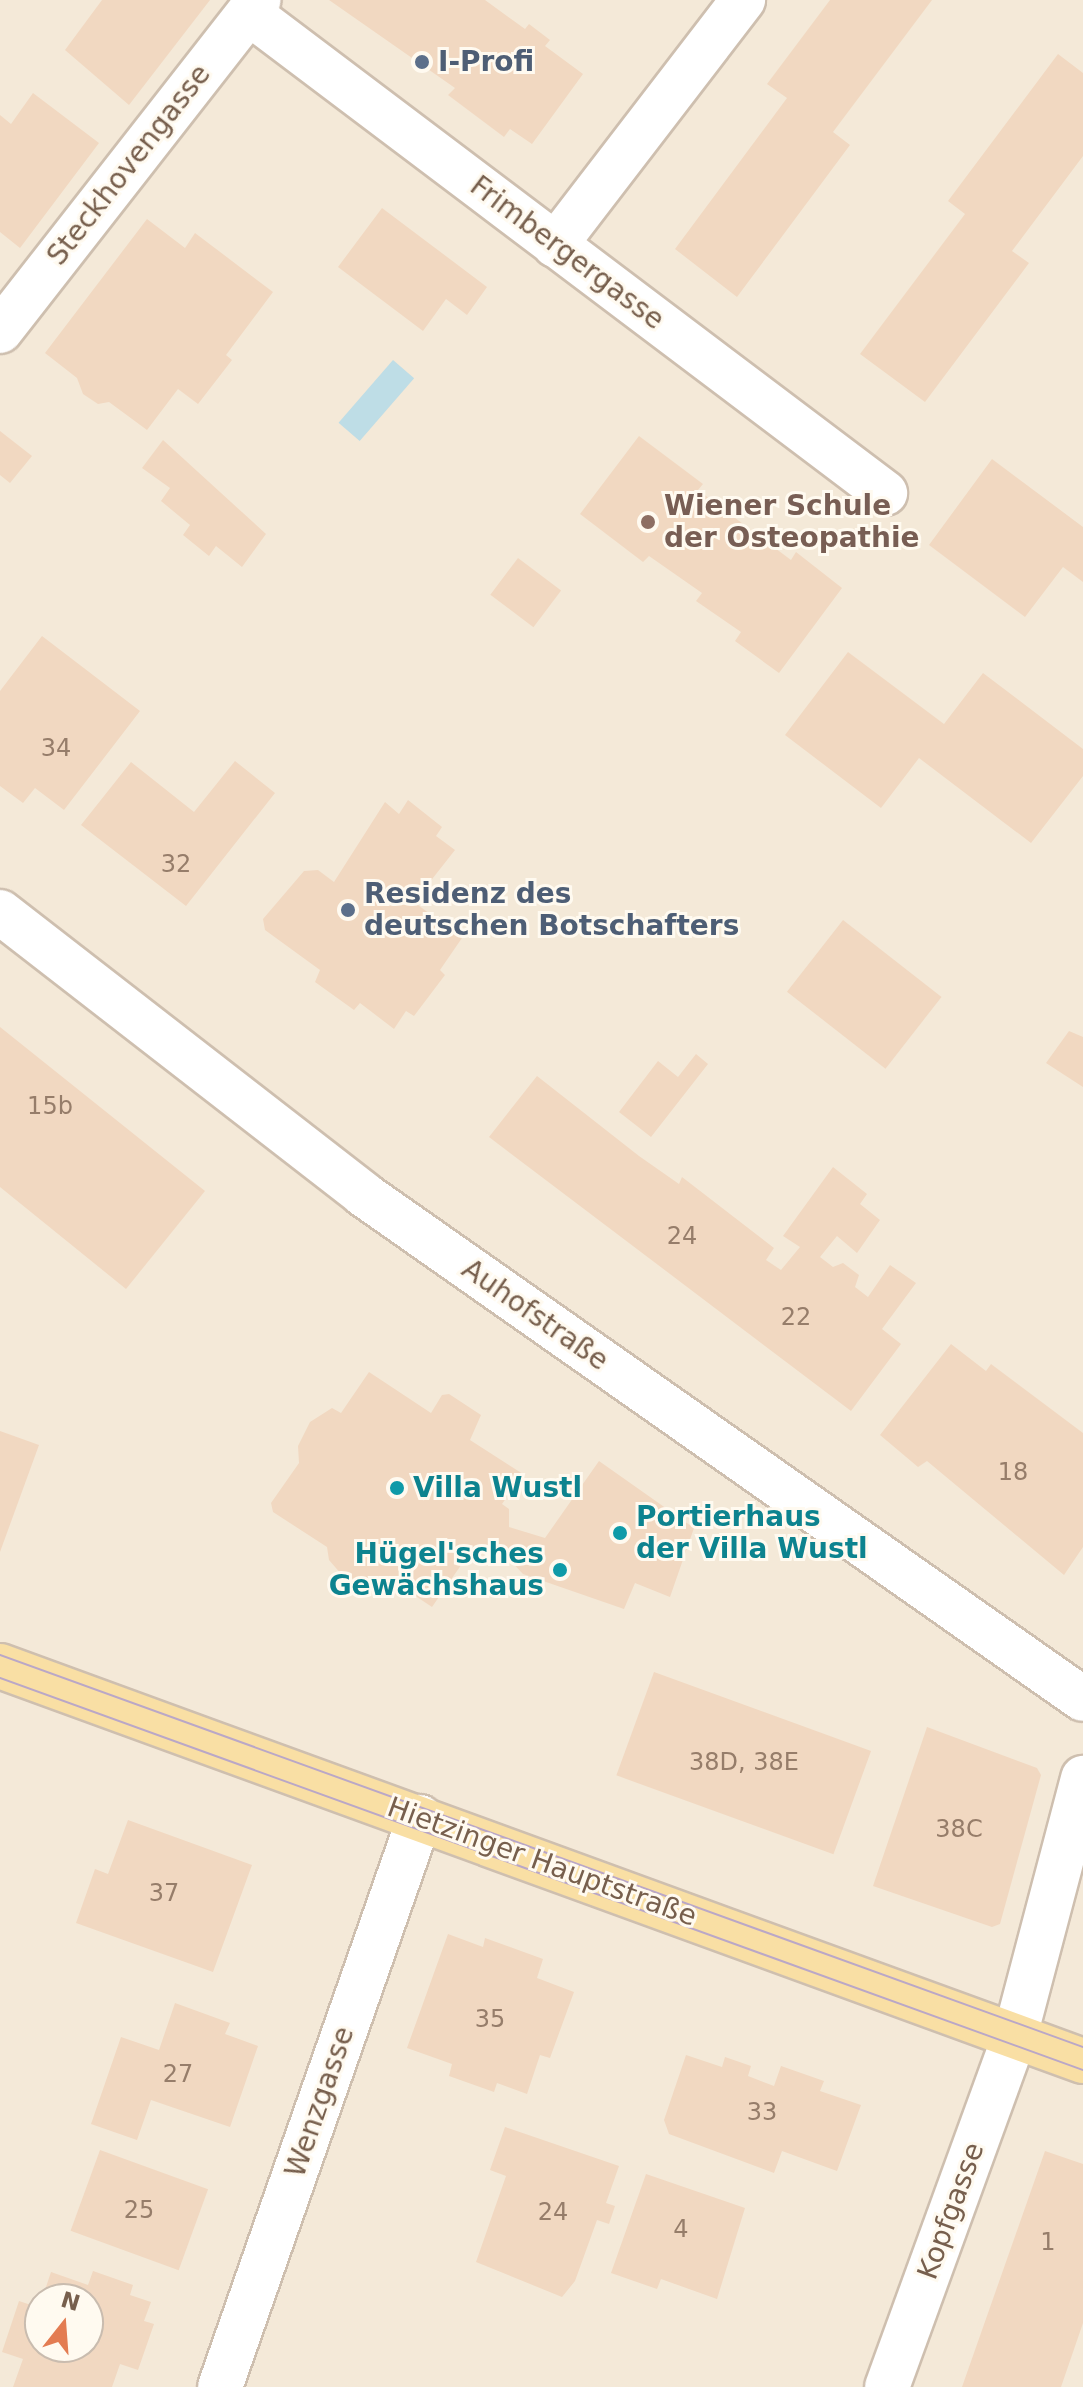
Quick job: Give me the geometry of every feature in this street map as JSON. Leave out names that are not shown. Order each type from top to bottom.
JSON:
[{"type":"main road","name":"Hietzinger Hauptstraße","points":[[0,1666],[1083,2061]]},
{"type":"street","points":[[555,245],[743,0]]},
{"type":"street","name":"Frimbergergasse","points":[[254,7],[555,245],[885,493]]},
{"type":"street","name":"Steckhovengasse","points":[[0,331],[254,7]]},
{"type":"street","name":"Auhofstraße","points":[[0,912],[363,1194],[1083,1699]]},
{"type":"street","name":"Kopfgasse","points":[[887,2387],[1015,2036],[1083,1778]]},
{"type":"street","name":"Wenzgasse","points":[[220,2387],[420,1817]]},
{"type":"shaded area","points":[[0,0],[1083,0],[1083,2387],[0,2387]]},
{"type":"water","points":[[393,360],[414,378],[360,441],[339,423]]},
{"type":"building","points":[[102,0],[210,0],[129,105],[65,50]]},
{"type":"building","points":[[329,0],[485,0],[525,29],[529,24],[550,40],[545,46],[583,74],[532,144],[510,129],[504,137],[448,95],[455,88]]},
{"type":"building","points":[[830,0],[932,0],[833,132],[850,145],[737,297],[675,249],[787,98],[767,84]]},
{"type":"building","points":[[1058,54],[1083,73],[1083,156],[1012,251],[1029,263],[925,402],[860,354],[965,214],[948,201]]},
{"type":"building","points":[[33,93],[99,143],[20,248],[0,232],[0,115],[11,124]]},
{"type":"building","points":[[382,208],[487,287],[467,315],[446,299],[423,331],[338,267]]},
{"type":"building","points":[[147,219],[185,248],[195,233],[273,292],[226,355],[232,360],[198,404],[178,389],[147,430],[109,402],[98,404],[83,394],[77,378],[45,353]]},
{"type":"building","points":[[0,431],[32,456],[10,483],[0,475]]},
{"type":"building","points":[[639,436],[703,484],[698,490],[791,560],[796,552],[842,588],[779,673],[735,641],[741,632],[696,601],[702,593],[649,556],[643,562],[580,514]]},
{"type":"building","points":[[163,440],[266,534],[242,567],[216,546],[209,556],[183,535],[190,525],[161,501],[170,488],[142,468]]},
{"type":"building","points":[[992,459],[1083,527],[1083,582],[1063,567],[1025,617],[929,545]]},
{"type":"building","points":[[518,558],[561,590],[533,627],[490,595]]},
{"type":"building","points":[[42,636],[140,711],[64,810],[35,788],[23,803],[0,786],[0,691]]},
{"type":"building","points":[[848,652],[944,724],[983,673],[1083,749],[1083,776],[1031,843],[919,758],[881,808],[785,735]]},
{"type":"building","points":[[235,761],[275,793],[186,906],[81,825],[131,762],[194,812]]},
{"type":"building","name":"Residenz des deutschen Botschafters","points":[[408,800],[442,827],[436,836],[455,850],[414,902],[462,938],[440,970],[445,975],[414,1016],[406,1011],[394,1029],[360,1003],[354,1010],[315,982],[320,970],[265,930],[263,919],[304,871],[318,870],[334,882],[385,802],[399,814]]},
{"type":"building","points":[[843,920],[942,997],[885,1069],[787,992]]},
{"type":"building","points":[[0,1027],[205,1191],[126,1289],[0,1187]]},
{"type":"building","points":[[1069,1031],[1083,1037],[1083,1087],[1046,1063]]},
{"type":"building","points":[[696,1054],[708,1064],[651,1137],[619,1112],[658,1061],[678,1077]]},
{"type":"building","points":[[537,1076],[639,1156],[679,1184],[682,1177],[774,1248],[766,1260],[781,1270],[800,1247],[783,1236],[833,1167],[867,1194],[860,1204],[880,1220],[857,1253],[837,1236],[820,1257],[833,1267],[843,1263],[859,1275],[855,1287],[868,1297],[890,1265],[916,1283],[882,1329],[901,1344],[851,1411],[489,1137]]},
{"type":"building","points":[[951,1344],[986,1371],[991,1364],[1083,1433],[1083,1547],[1064,1575],[927,1461],[918,1467],[880,1435]]},
{"type":"building","name":"Villa Wustl","points":[[369,1372],[431,1413],[442,1395],[449,1394],[481,1415],[470,1440],[523,1474],[502,1504],[509,1509],[509,1527],[545,1538],[599,1461],[694,1528],[670,1597],[635,1583],[624,1609],[523,1574],[496,1545],[475,1545],[432,1607],[387,1577],[377,1587],[342,1575],[329,1560],[327,1547],[273,1512],[271,1503],[299,1463],[298,1446],[310,1422],[332,1408],[341,1413]]},
{"type":"building","points":[[0,1431],[39,1445],[0,1552]]},
{"type":"building","points":[[654,1672],[871,1751],[833,1854],[616,1775]]},
{"type":"building","points":[[927,1727],[1037,1768],[1041,1775],[1000,1924],[992,1927],[873,1886]]},
{"type":"building","points":[[128,1820],[252,1865],[213,1972],[76,1923],[95,1869],[108,1874]]},
{"type":"building","points":[[448,1934],[483,1947],[485,1938],[543,1959],[537,1978],[574,1992],[550,2058],[540,2055],[527,2094],[497,2083],[494,2092],[449,2076],[452,2064],[407,2048]]},
{"type":"building","points":[[175,2003],[230,2023],[225,2034],[258,2046],[230,2127],[151,2100],[137,2140],[91,2124],[121,2037],[159,2050]]},
{"type":"building","points":[[686,2055],[722,2067],[725,2057],[751,2066],[748,2076],[774,2086],[781,2066],[824,2081],[820,2091],[861,2105],[837,2171],[782,2151],[774,2173],[669,2134],[664,2120]]},
{"type":"building","points":[[505,2127],[619,2166],[606,2203],[615,2206],[609,2224],[597,2220],[575,2281],[562,2297],[476,2262],[506,2176],[490,2170]]},
{"type":"building","points":[[100,2150],[208,2189],[179,2270],[71,2231]]},
{"type":"building","points":[[1045,2151],[1083,2164],[1083,2323],[1061,2387],[962,2387]]},
{"type":"building","points":[[646,2174],[745,2208],[717,2299],[661,2279],[657,2289],[611,2273]]},
{"type":"building","points":[[93,2271],[133,2285],[130,2295],[151,2302],[144,2321],[154,2324],[138,2370],[120,2364],[112,2387],[13,2387],[23,2359],[2,2352],[19,2301],[24,2303],[24,2363],[104,2363],[104,2283],[89,2283]]},
{"type":"building","points":[[51,2272],[82,2283],[47,2283]]},
{"type":"tram line","points":[[0,1655],[1083,2047]]},
{"type":"tram line","points":[[0,1678],[1083,2070]]},
{"type":"place","name":"I-Profi","points":[[422,62]]},
{"type":"place","name":"Wiener Schule der Osteopathie","points":[[648,522]]},
{"type":"place","name":"Residenz des deutschen Botschafters","points":[[348,910]]},
{"type":"place","name":"Villa Wustl","points":[[397,1488]]},
{"type":"place","name":"Portierhaus der Villa Wustl","points":[[620,1533]]},
{"type":"place","name":"Hügel'sches Gewächshaus","points":[[560,1570]]}]
